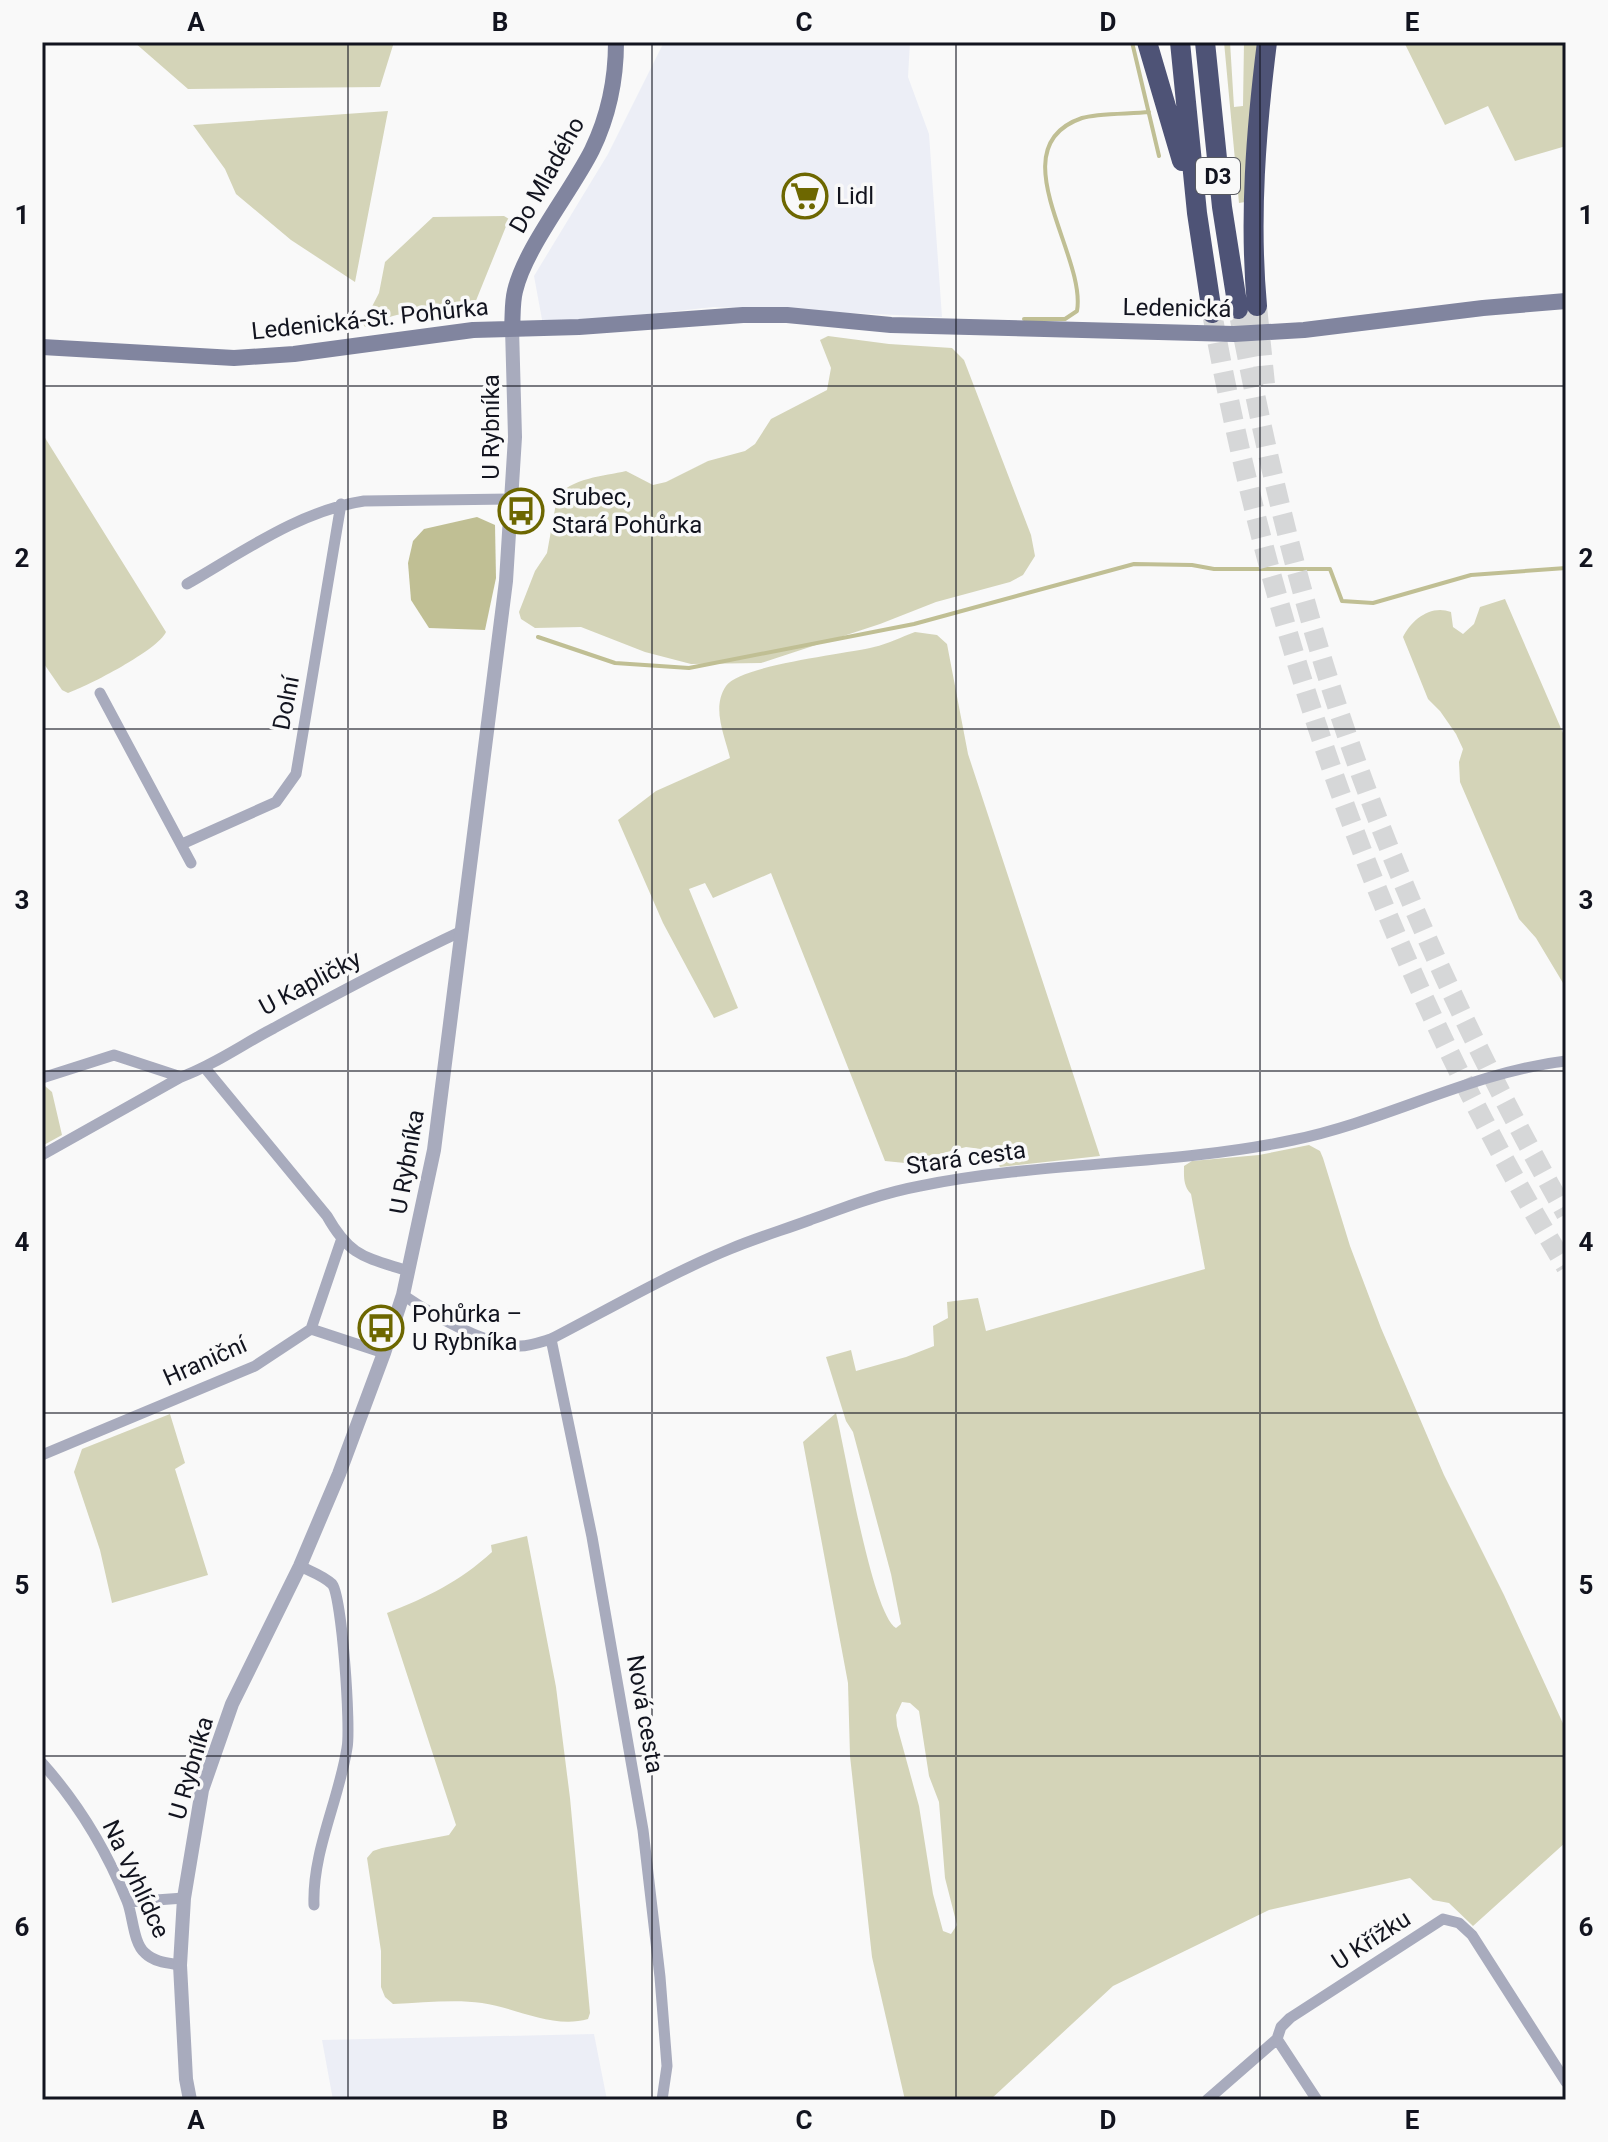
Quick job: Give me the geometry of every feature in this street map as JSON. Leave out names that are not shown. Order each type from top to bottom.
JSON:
[{"type":"highway","name":"D3","points":[[1147,42],[1197,213]]},
{"type":"highway","name":"D3","points":[[1180,42],[1197,213],[1212,313]]},
{"type":"highway","name":"D3","points":[[1205,42],[1222,207],[1247,307],[1253,248],[1253,187],[1267,42]]},
{"type":"main road","name":"Do Mladého","points":[[512,328],[515,292],[525,265],[584,165],[607,112],[615,76],[616,42]]},
{"type":"main road","name":"Ledenická","points":[[512,328],[787,315],[905,326],[1234,334],[1304,330],[1566,301]]},
{"type":"main road","name":"Ledenická-St. Pohůrka","points":[[42,347],[234,358],[307,353],[473,330],[512,328]]},
{"type":"street","name":"U Rybníka","points":[[180,1965],[184,1898],[202,1790],[232,1704],[300,1566],[339,1474],[384,1353],[403,1295],[434,1150],[506,581],[515,437],[512,328]]},
{"type":"street","points":[[187,584],[304,517],[341,504],[512,499]]},
{"type":"street","name":"Dolní","points":[[182,844],[276,802],[296,774],[341,504]]},
{"type":"street","points":[[100,693],[191,863]]},
{"type":"street","name":"U Kapličky","points":[[42,1155],[181,1077],[205,1068],[238,1047],[393,964],[462,931]]},
{"type":"street","points":[[42,1078],[114,1055],[181,1077]]},
{"type":"street","name":"Stará cesta","points":[[403,1295],[431,1314],[499,1344],[522,1347],[551,1339],[728,1250],[899,1190],[991,1174],[1185,1156],[1289,1141],[1353,1125],[1500,1075],[1540,1064],[1566,1061]]},
{"type":"street","points":[[205,1068],[327,1216],[341,1241],[363,1256],[408,1271]]},
{"type":"street","points":[[341,1241],[311,1329],[384,1353]]},
{"type":"street","name":"Hraniční","points":[[42,1455],[255,1366],[311,1329]]},
{"type":"street","name":"Nová cesta","points":[[551,1339],[592,1537],[643,1830],[667,2066],[662,2100]]},
{"type":"street","points":[[300,1566],[330,1582],[336,1590],[342,1627],[348,1746],[317,1870],[314,1905]]},
{"type":"street","name":"Na Vyhlídce","points":[[42,1763],[64,1787],[102,1850],[128,1902],[142,1951],[154,1959],[180,1965],[190,2100]]},
{"type":"street","points":[[128,1902],[184,1898]]},
{"type":"street","name":"U Křížku","points":[[1207,2100],[1277,2039],[1281,2027],[1290,2018],[1443,1919],[1459,1923],[1472,1935],[1566,2082]]},
{"type":"street","points":[[1277,2039],[1317,2100]]},
{"type":"shaded area","points":[[134,42],[394,42],[380,87],[188,89]]},
{"type":"shaded area","points":[[664,42],[910,42],[908,77],[929,134],[942,317],[714,307],[543,325],[534,276],[608,154]]},
{"type":"shaded area","points":[[1224,42],[1230,42],[1234,107],[1243,106],[1244,42],[1261,42],[1245,202],[1239,203]]},
{"type":"shaded area","points":[[1404,42],[1566,42],[1566,146],[1515,161],[1488,106],[1445,125]]},
{"type":"shaded area","points":[[388,111],[355,282],[291,240],[236,194],[225,169],[193,125]]},
{"type":"shaded area","points":[[504,216],[509,219],[473,308],[457,313],[402,314],[365,327],[363,324],[379,293],[385,262],[433,217]]},
{"type":"shaded area","points":[[828,336],[952,348],[964,360],[1031,535],[1035,556],[1023,575],[1010,582],[936,602],[761,663],[691,664],[645,652],[581,627],[535,628],[521,619],[519,612],[535,571],[547,553],[557,498],[563,491],[588,479],[626,471],[653,485],[666,482],[708,461],[745,451],[755,444],[771,419],[827,390],[831,368],[820,340]]},
{"type":"shaded area","points":[[42,433],[166,632],[137,657],[68,693],[62,690],[42,661]]},
{"type":"shaded area","points":[[477,517],[495,525],[496,578],[485,630],[429,628],[411,600],[408,563],[413,541],[424,529]]},
{"type":"shaded area","points":[[1505,599],[1566,740],[1566,988],[1536,938],[1519,919],[1460,782],[1459,762],[1463,749],[1440,711],[1428,699],[1403,637],[1422,615],[1436,610],[1451,612],[1453,627],[1463,634],[1474,624],[1480,607]]},
{"type":"shaded area","points":[[915,632],[937,635],[947,644],[968,754],[1100,1156],[1000,1167],[988,1150],[966,1147],[905,1163],[885,1161],[771,873],[713,898],[705,883],[689,889],[738,1008],[714,1018],[663,923],[618,820],[656,791],[730,758],[719,713],[726,686],[735,679],[772,666],[879,646]]},
{"type":"shaded area","points":[[45,1086],[52,1092],[62,1135],[42,1146],[42,1088]]},
{"type":"shaded area","points":[[1309,1145],[1320,1151],[1350,1246],[1381,1328],[1444,1475],[1566,1730],[1566,1842],[1473,1926],[1449,1903],[1433,1900],[1410,1878],[1269,1910],[1113,1986],[990,2100],[905,2100],[872,1957],[850,1756],[848,1683],[803,1442],[836,1413],[860,1529],[878,1594],[896,1628],[901,1624],[891,1574],[853,1432],[846,1421],[826,1357],[851,1350],[856,1371],[934,1346],[933,1326],[948,1318],[947,1302],[978,1298],[986,1331],[1205,1269],[1191,1194],[1184,1181],[1184,1166],[1192,1161],[1259,1155]],"holes":[[[902,1702],[910,1703],[919,1711],[929,1776],[939,1802],[945,1878],[957,1925],[951,1934],[943,1931],[933,1894],[919,1806],[897,1726],[896,1715]]]},
{"type":"shaded area","points":[[170,1414],[185,1463],[175,1469],[208,1575],[112,1603],[100,1550],[74,1472],[82,1449]]},
{"type":"shaded area","points":[[527,1536],[556,1687],[570,1798],[590,2013],[588,2019],[575,2021],[548,2020],[471,2002],[393,2004],[385,1997],[381,1987],[381,1951],[367,1858],[373,1851],[382,1848],[449,1835],[456,1825],[387,1613],[430,1595],[455,1580],[492,1552],[491,1545]]},
{"type":"shaded area","points":[[594,2034],[607,2100],[333,2100],[322,2040]]},
{"type":"waterway","points":[[1132,42],[1159,156]]},
{"type":"waterway","points":[[1024,319],[1065,319],[1077,311],[1077,288],[1051,204],[1046,177],[1047,153],[1058,132],[1088,116],[1149,112]]},
{"type":"waterway","points":[[538,637],[615,663],[689,668],[914,624],[1134,564],[1192,565],[1214,569],[1330,569],[1342,601],[1373,603],[1471,575],[1566,568]]},
{"type":"tunnel","points":[[1257,306],[1265,384]]},
{"type":"tunnel","points":[[1238,309],[1286,530],[1316,639],[1351,747],[1397,867],[1448,985],[1505,1101],[1566,1214]]},
{"type":"tunnel","points":[[1212,313],[1237,438],[1268,563],[1304,685],[1345,806],[1392,925],[1444,1042],[1502,1156],[1566,1267]]},
{"type":"place","name":"Lidl","points":[[805,196]]},
{"type":"place","name":"Srubec, Stará Pohůrka","points":[[521,511]]},
{"type":"place","name":"Pohůrka – U Rybníka","points":[[381,1328]]}]
